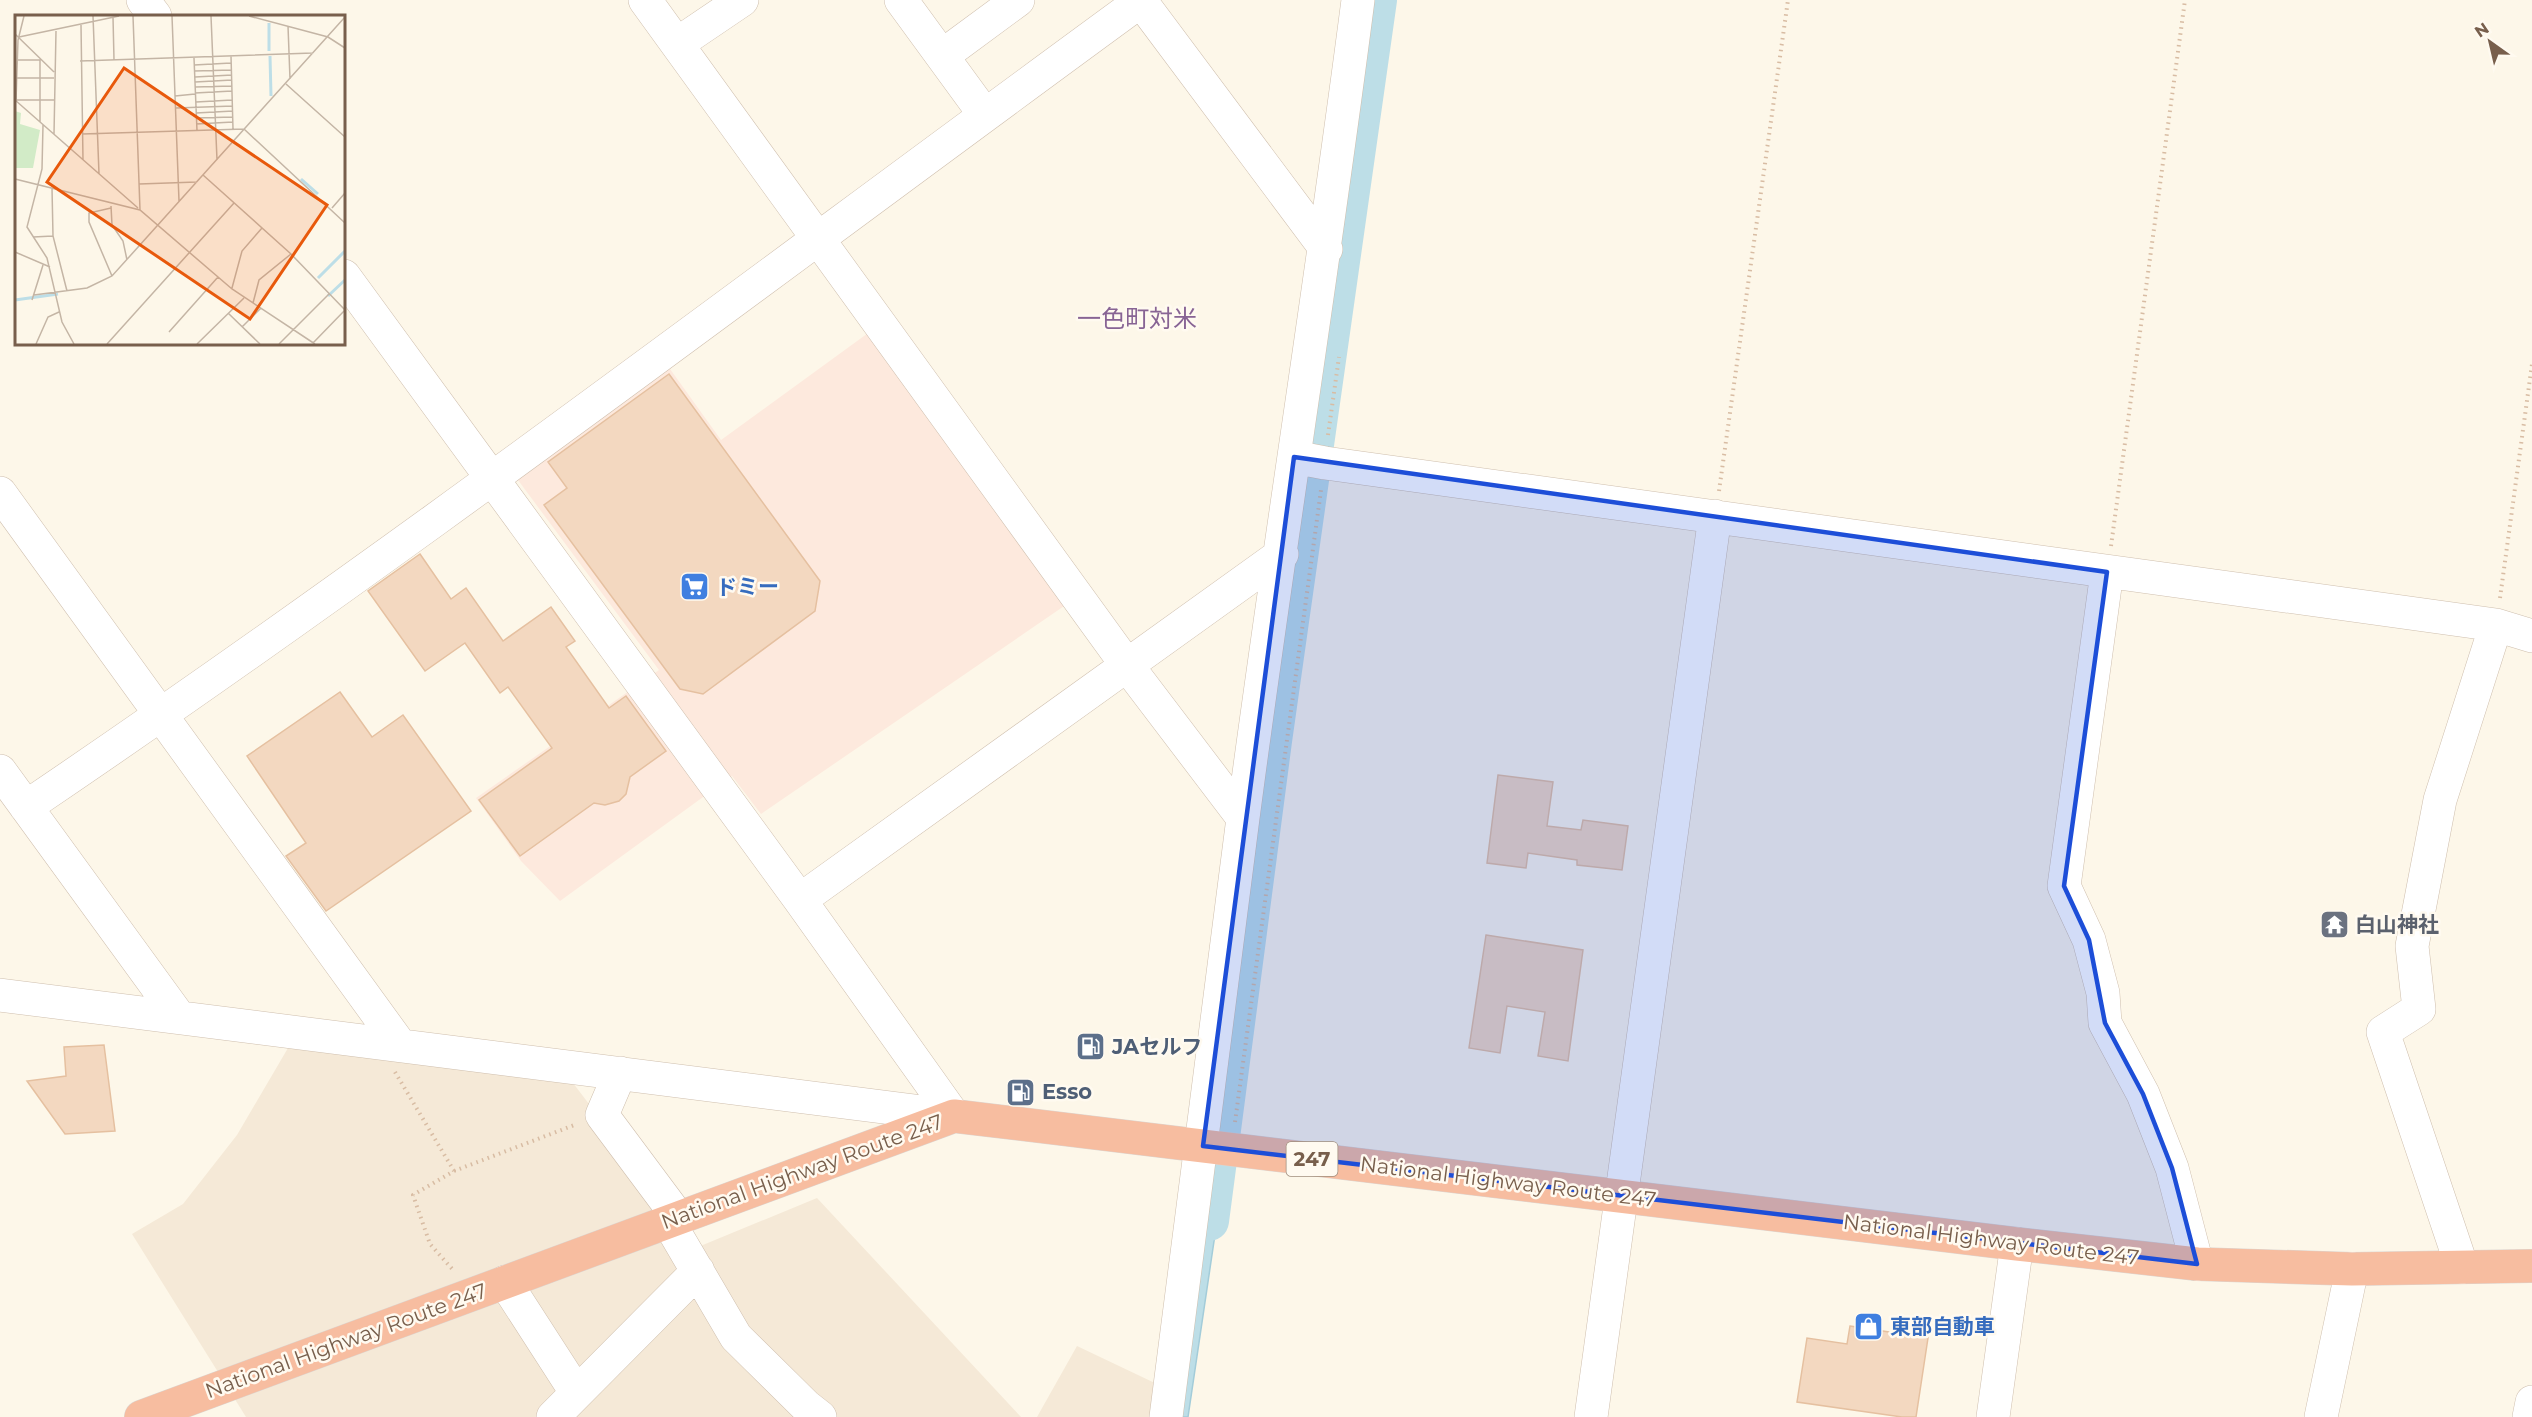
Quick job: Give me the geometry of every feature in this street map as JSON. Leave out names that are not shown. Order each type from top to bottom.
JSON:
[{"type":"highway","name":"National Highway Route 247","points":[[141,1417],[954,1116],[2197,1264],[2352,1269],[2532,1266]]},
{"type":"street","points":[[143,0],[154,15]]},
{"type":"street","points":[[645,0],[1126,664],[1243,818]]},
{"type":"street","points":[[677,44],[742,0]]},
{"type":"street","points":[[942,56],[1018,0]]},
{"type":"street","points":[[26,807],[162,715],[491,480],[1141,0],[1326,249]]},
{"type":"street","points":[[1166,1417],[1217,1148],[1243,818],[1281,554],[1309,460],[1326,249],[1358,0]]},
{"type":"street","points":[[911,4],[942,56],[985,115]]},
{"type":"street","points":[[345,277],[800,900],[954,1116]]},
{"type":"street","points":[[1309,460],[2496,625],[2532,636]]},
{"type":"street","points":[[0,493],[162,715],[388,1044]]},
{"type":"street","points":[[1591,1417],[1715,516]]},
{"type":"street","points":[[800,900],[1281,554]]},
{"type":"street","points":[[2107,572],[2064,886],[2089,940],[2103,993],[2105,1023],[2143,1094],[2172,1168],[2197,1264]]},
{"type":"street","points":[[2462,1267],[2383,1032],[2420,1009],[2412,946],[2440,800],[2496,625]]},
{"type":"street","points":[[0,771],[179,1017]]},
{"type":"street","points":[[0,995],[954,1116]]},
{"type":"street","points":[[620,1073],[602,1115],[673,1219],[698,1271],[736,1337],[820,1417]]},
{"type":"street","points":[[1993,1417],[2017,1244]]},
{"type":"street","points":[[2321,1417],[2352,1269]]},
{"type":"street","points":[[553,1417],[698,1271]]},
{"type":"street","points":[[505,1282],[576,1392]]},
{"type":"street","points":[[2529,1417],[2532,1402]]},
{"type":"path","points":[[1715,516],[1788,0]]},
{"type":"path","points":[[2107,572],[2185,0]]},
{"type":"path","points":[[2496,625],[2532,364]]},
{"type":"path","points":[[1217,1148],[1309,460]]},
{"type":"path","points":[[388,1044],[454,1171]]},
{"type":"path","points":[[454,1271],[430,1244],[413,1195],[454,1171],[602,1115]]},
{"type":"highlighted area","points":[[1294,457],[2107,572],[2064,886],[2089,940],[2105,1023],[2143,1094],[2172,1168],[2197,1264],[1203,1146]]},
{"type":"shaded area","points":[[875,328],[1070,602],[761,814],[732,776],[560,901],[521,861],[476,798],[659,670],[512,472],[665,362],[721,440]]},
{"type":"shaded area","points":[[288,1048],[573,1083],[698,1247],[817,1198],[1021,1417],[246,1417],[132,1234],[183,1204],[237,1135]]},
{"type":"shaded area","points":[[1077,1346],[1159,1385],[1155,1417],[1037,1417]]},
{"type":"water","points":[[1209,1166],[1225,1167],[1188,1417],[1174,1417]]},
{"type":"building","points":[[669,374],[820,581],[815,611],[703,694],[680,689],[544,505],[567,488],[548,462]]},
{"type":"building","points":[[420,554],[451,599],[466,588],[503,641],[551,607],[575,641],[566,647],[609,708],[626,696],[666,751],[630,777],[626,794],[619,801],[605,805],[594,803],[520,856],[479,800],[552,748],[508,687],[500,693],[465,643],[425,671],[368,591]]},
{"type":"building","points":[[340,692],[372,737],[403,715],[471,811],[326,911],[286,856],[306,843],[247,756]]},
{"type":"building","points":[[1498,775],[1553,782],[1547,826],[1581,830],[1583,820],[1628,826],[1622,870],[1577,865],[1577,860],[1528,853],[1526,868],[1487,863]]},
{"type":"building","points":[[1486,935],[1583,950],[1568,1061],[1538,1056],[1545,1012],[1507,1006],[1500,1053],[1469,1048]]},
{"type":"building","points":[[104,1045],[115,1131],[65,1134],[27,1081],[66,1076],[64,1047]]},
{"type":"building","points":[[1850,1326],[1928,1338],[1916,1417],[1797,1402],[1807,1338],[1847,1344]]},
{"type":"waterway","points":[[1209,1221],[1272,741],[1377,0]]},
{"type":"place","name":"ドミー","points":[[695,587]]},
{"type":"place","name":"白山神社","points":[[2334,925]]},
{"type":"place","name":"JAセルフ","points":[[1091,1047]]},
{"type":"place","name":"Esso","points":[[1021,1092]]},
{"type":"place","name":"東部自動車","points":[[1869,1327]]},
{"type":"district","name":"一色町対米","points":[[1137,319]]}]
